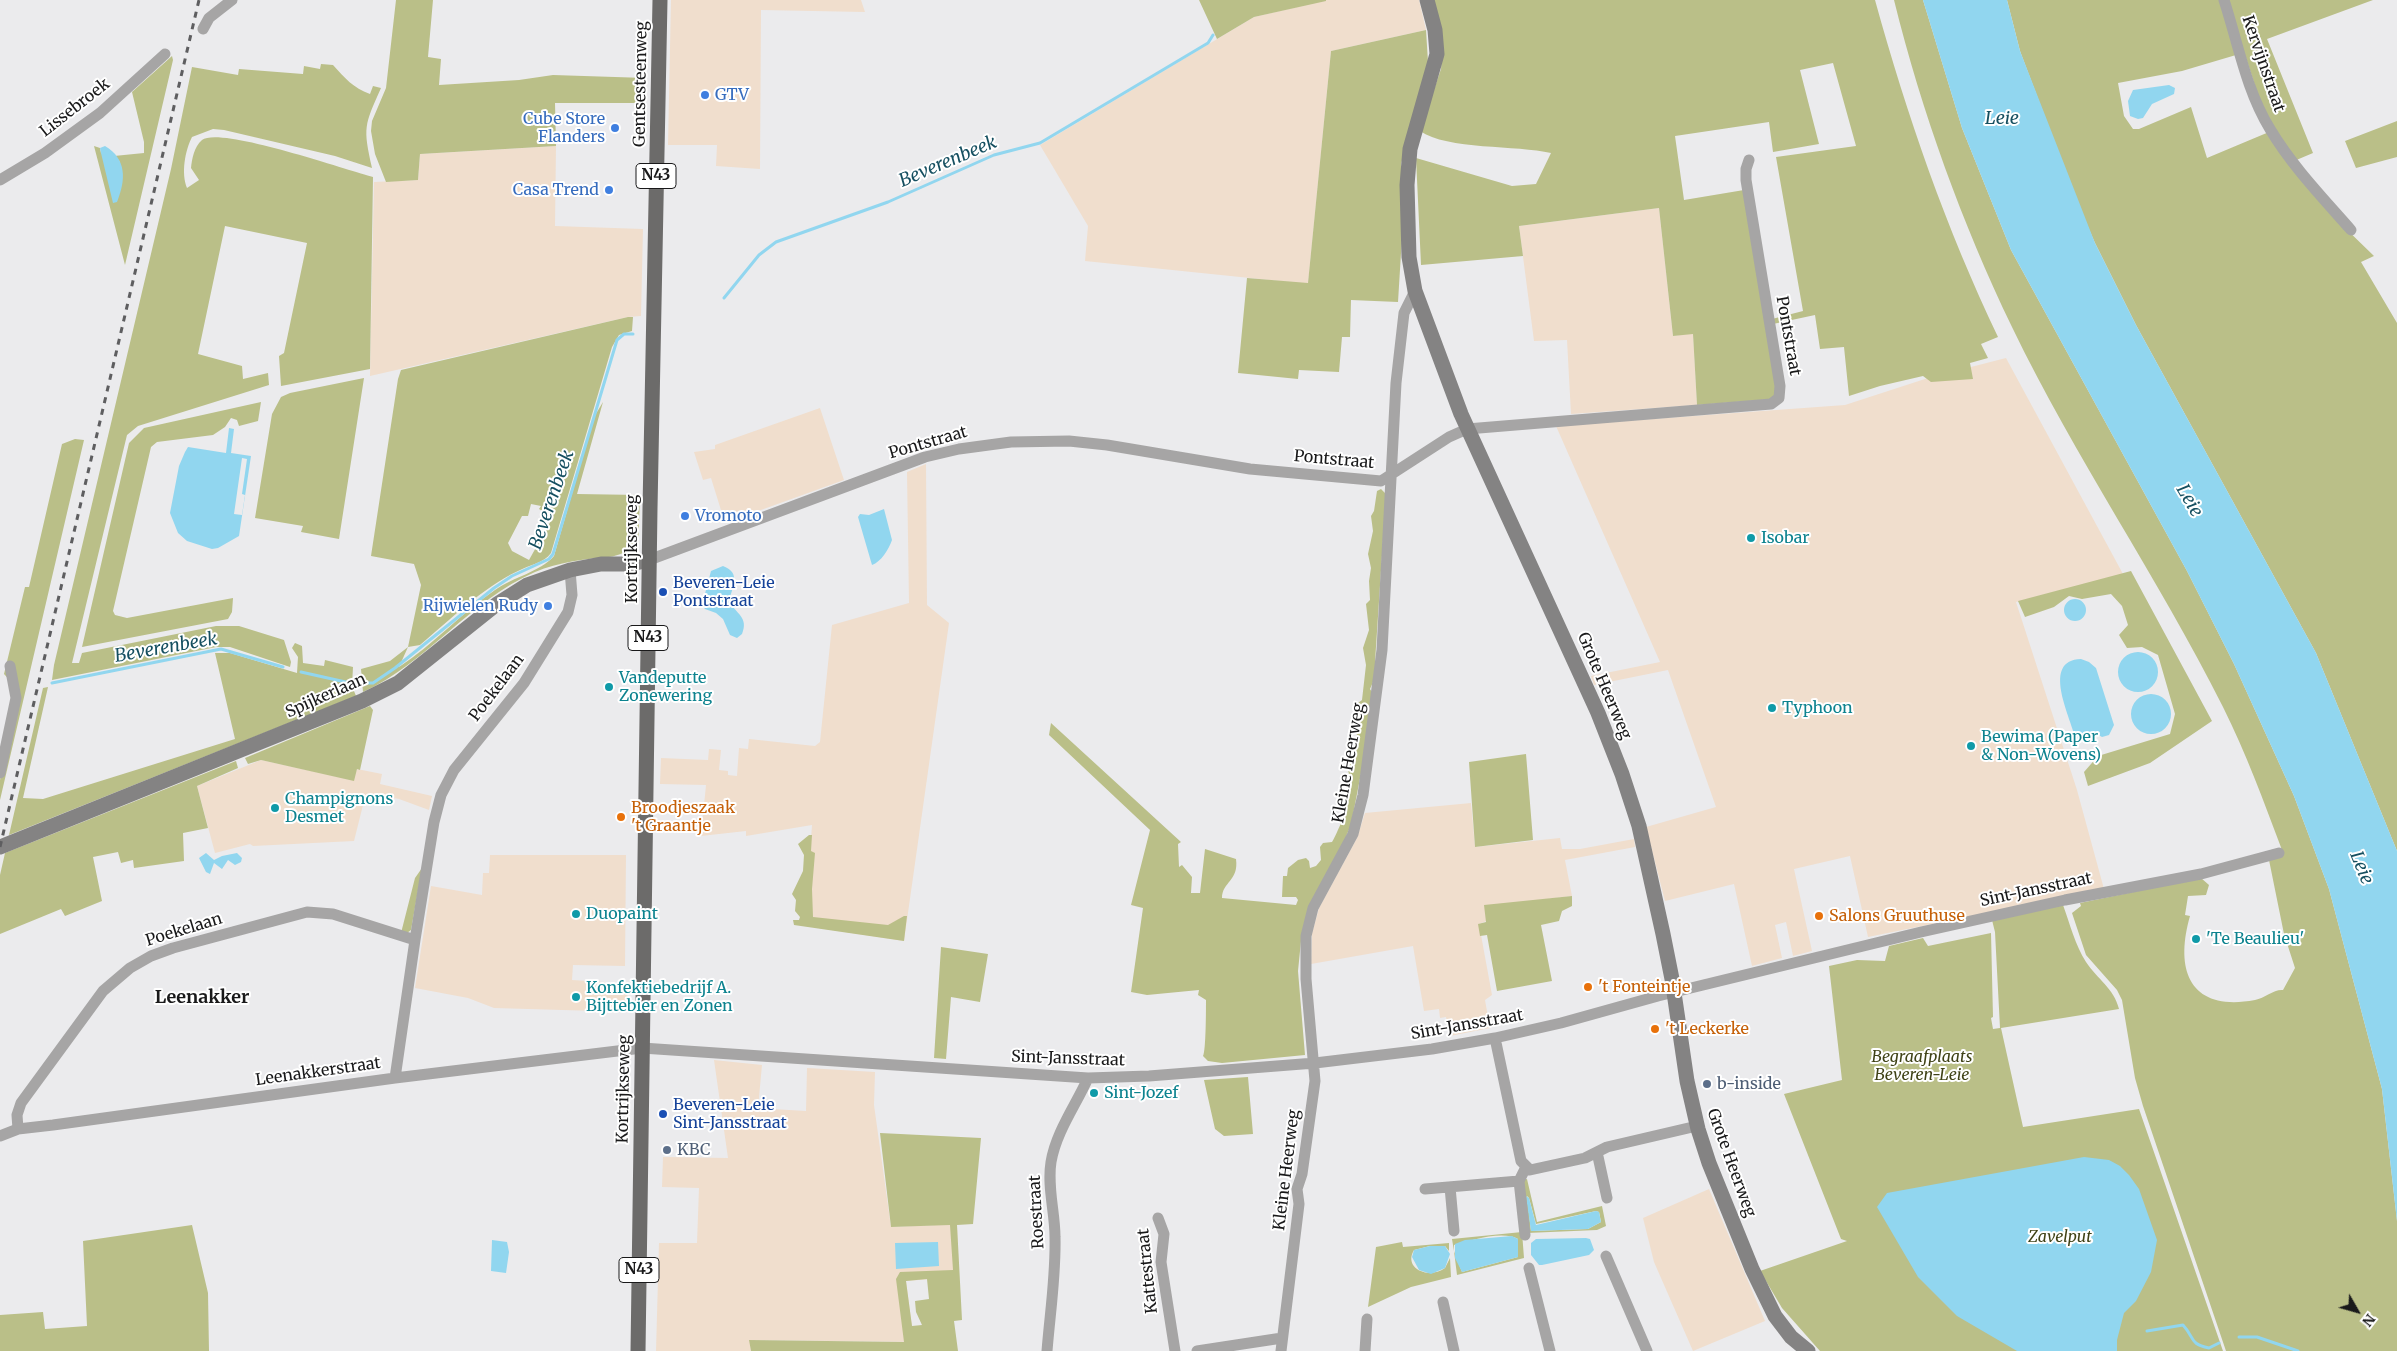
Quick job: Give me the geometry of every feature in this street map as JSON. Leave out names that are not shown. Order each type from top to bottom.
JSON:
[{"type":"main road","name":"Gentsesteenweg","points":[[654,318],[660,0]]},
{"type":"main road","name":"Kortrijkseweg","points":[[638,1351],[654,318]]},
{"type":"street","points":[[204,29],[210,18],[232,0]]},
{"type":"street","name":"Grote Heerweg","points":[[1427,0],[1435,30],[1437,54],[1410,149],[1407,176],[1410,257],[1415,291],[1467,429],[1598,713],[1622,774],[1638,826],[1674,993],[1687,1081],[1697,1126],[1712,1170],[1765,1296],[1809,1351]]},
{"type":"street","name":"Kervijnstraat","points":[[2224,0],[2237,49],[2255,99],[2269,129],[2294,163],[2352,230]]},
{"type":"street","name":"Lissebroek","points":[[0,180],[45,153],[100,113],[165,54]]},
{"type":"street","name":"Pontstraat","points":[[649,560],[925,458],[985,444],[1069,441],[1107,444],[1250,469],[1381,481],[1449,437],[1467,429],[1768,405],[1777,401],[1780,395],[1780,386],[1746,180],[1746,169],[1749,160]]},
{"type":"street","name":"Kleine Heerweg","points":[[1281,1351],[1299,1204],[1297,1189],[1302,1174],[1315,1081],[1315,1063],[1306,979],[1306,936],[1313,908],[1353,834],[1362,795],[1382,650],[1396,383],[1404,313],[1415,291]]},
{"type":"street","name":"Spijkerlaan","points":[[0,847],[362,701],[398,683],[497,604],[527,584],[570,570],[601,564],[632,564],[649,560]]},
{"type":"street","name":"Poekelaan","points":[[395,1078],[434,822],[441,795],[454,770],[524,683],[568,612],[572,595],[570,570]]},
{"type":"street","points":[[0,773],[16,698],[10,666]]},
{"type":"street","name":"Sint-Jansstraat","points":[[642,1048],[1088,1078],[1149,1076],[1315,1063],[1432,1048],[1495,1038],[1561,1024],[1674,993],[1921,932],[2065,900],[2201,874],[2279,853]]},
{"type":"street","name":"Poekelaan","points":[[18,1130],[17,1115],[21,1103],[95,1000],[120,975],[151,956],[173,948],[307,912],[333,914],[415,940]]},
{"type":"street","points":[[1495,1038],[1520,1161],[1526,1168],[1534,1170],[1585,1158],[1597,1152],[1697,1126]]},
{"type":"street","name":"Leenakkerstraat","points":[[0,1136],[18,1130],[395,1078],[642,1048]]},
{"type":"street","name":"Roestraat","points":[[1046,1351],[1055,1252],[1054,1217],[1050,1192],[1052,1160],[1062,1130],[1088,1078]]},
{"type":"street","points":[[1597,1152],[1607,1198]]},
{"type":"street","points":[[1525,1236],[1519,1181],[1526,1168]]},
{"type":"street","points":[[1425,1189],[1519,1181]]},
{"type":"street","points":[[1450,1187],[1454,1231]]},
{"type":"street","name":"Kattestraat","points":[[1158,1218],[1164,1234],[1161,1262],[1175,1351]]},
{"type":"street","points":[[1606,1256],[1647,1351]]},
{"type":"street","points":[[1529,1268],[1550,1351]]},
{"type":"street","points":[[1443,1302],[1454,1351]]},
{"type":"street","points":[[1365,1351],[1367,1319]]},
{"type":"street","points":[[1197,1351],[1282,1338]]},
{"type":"shaded area","points":[[671,0],[861,0],[865,12],[761,10],[760,169],[716,166],[717,145],[668,145]]},
{"type":"shaded area","points":[[1326,0],[1419,0],[1426,30],[1331,51],[1308,284],[1085,261],[1088,226],[1040,145],[1254,17]]},
{"type":"shaded area","points":[[556,146],[555,226],[643,229],[641,316],[628,317],[370,376],[374,182],[418,180],[420,154]]},
{"type":"shaded area","points":[[1659,208],[1673,336],[1693,333],[1697,405],[1571,414],[1567,340],[1534,341],[1519,226]]},
{"type":"shaded area","points":[[2006,358],[2123,574],[2016,602],[2077,790],[2104,889],[1868,937],[1850,856],[1794,869],[1812,951],[1793,956],[1786,922],[1775,925],[1782,958],[1752,966],[1734,884],[1665,901],[1646,827],[1716,807],[1668,670],[1594,685],[1591,676],[1660,662],[1556,426],[1845,405],[1928,378]]},
{"type":"shaded area","points":[[820,408],[844,480],[725,523],[711,478],[703,480],[694,452],[715,449],[715,445]]},
{"type":"shaded area","points":[[926,464],[927,605],[949,623],[904,941],[805,926],[812,825],[746,836],[746,831],[701,836],[706,785],[660,784],[661,758],[708,760],[709,749],[721,750],[719,770],[728,771],[728,775],[737,776],[739,748],[748,749],[749,739],[815,746],[820,742],[832,625],[909,603],[907,472]]},
{"type":"shaded area","points":[[261,760],[353,780],[357,769],[382,774],[380,784],[432,796],[429,810],[399,799],[377,795],[375,804],[364,801],[354,841],[253,846],[250,844],[215,853],[197,786]]},
{"type":"shaded area","points":[[1471,803],[1475,847],[1560,838],[1562,849],[1580,849],[1634,839],[1635,847],[1565,860],[1572,896],[1539,900],[1479,924],[1492,995],[1485,1000],[1490,1028],[1450,1036],[1446,1017],[1440,1018],[1439,1009],[1424,1011],[1413,946],[1311,964],[1312,933],[1319,908],[1357,838],[1365,813]]},
{"type":"shaded area","points":[[490,855],[626,855],[625,966],[573,965],[572,980],[605,982],[605,991],[627,994],[631,1012],[494,1008],[468,998],[415,988],[431,886],[482,895],[483,873],[489,873]]},
{"type":"shaded area","points":[[714,1060],[762,1065],[758,1108],[806,1111],[807,1068],[875,1072],[874,1105],[891,1227],[957,1224],[959,1277],[906,1281],[914,1342],[750,1340],[751,1351],[656,1351],[659,1243],[697,1243],[699,1188],[662,1187],[663,1157],[728,1158]]},
{"type":"shaded area","points":[[1709,1189],[1765,1321],[1693,1351],[1654,1262],[1643,1218]]},
{"type":"green space","points":[[396,0],[433,0],[428,57],[441,59],[439,85],[519,80],[553,75],[646,78],[646,103],[555,103],[556,146],[420,154],[418,180],[386,182],[375,154],[371,131],[372,121],[386,88]]},
{"type":"green space","points":[[1199,0],[1326,1],[1254,17],[1217,39]]},
{"type":"green space","points":[[1434,0],[1875,0],[1900,86],[1929,171],[1961,255],[1998,337],[1981,344],[1988,358],[1970,363],[1973,379],[1931,382],[1923,376],[1880,386],[1849,396],[1844,347],[1820,349],[1815,315],[1773,324],[1772,319],[1803,311],[1776,157],[1856,146],[1833,63],[1800,70],[1819,144],[1773,152],[1769,122],[1675,136],[1684,200],[1744,190],[1778,387],[1774,399],[1697,405],[1693,334],[1673,336],[1659,208],[1519,226],[1523,256],[1421,265],[1416,158],[1512,186],[1536,184],[1551,153],[1464,144],[1432,137],[1420,131],[1441,69],[1443,38]]},
{"type":"green space","points":[[1894,0],[1923,0],[1962,128],[2011,250],[2187,571],[2234,664],[2294,796],[2329,889],[2382,1089],[2397,1221],[2397,1351],[2226,1351],[2143,1106],[2135,1078],[2122,1000],[2117,990],[2086,955],[2072,913],[2081,906],[2080,903],[2201,878],[2209,885],[2206,895],[2188,896],[2185,915],[2190,916],[2184,954],[2192,984],[2202,993],[2216,1000],[2233,1002],[2259,999],[2276,991],[2283,990],[2295,968],[2284,934],[2269,860],[2282,850],[2247,760],[2223,707],[2171,611],[2036,376],[1994,288],[1960,208],[1930,126]]},
{"type":"green space","points":[[2007,0],[2222,0],[2236,55],[2182,71],[2118,83],[2124,116],[2133,129],[2139,129],[2191,107],[2207,158],[2269,132],[2339,222],[2374,256],[2361,262],[2397,323],[2397,851],[2316,653],[2136,325],[2095,243],[2076,200],[2020,51]]},
{"type":"green space","points":[[2227,0],[2373,0],[2267,39],[2313,153],[2294,161],[2261,104]]},
{"type":"green space","points":[[1426,30],[1428,62],[1401,164],[1402,237],[1398,302],[1351,300],[1350,337],[1342,337],[1339,372],[1299,370],[1298,379],[1238,373],[1247,278],[1308,283],[1331,51]]},
{"type":"green space","points":[[172,56],[173,60],[125,265],[94,146],[100,148],[101,153],[120,162],[114,156],[144,153],[144,142],[132,92]]},
{"type":"green space","points":[[321,64],[333,65],[354,86],[364,92],[370,94],[373,86],[381,88],[368,119],[366,135],[372,168],[335,156],[213,129],[192,137],[187,149],[184,176],[187,188],[199,180],[191,168],[194,153],[202,140],[213,137],[257,144],[373,177],[370,369],[281,386],[279,356],[284,353],[307,243],[225,226],[198,354],[242,366],[243,379],[268,373],[269,385],[138,426],[127,435],[72,663],[79,663],[82,653],[216,626],[239,626],[284,640],[291,662],[290,667],[230,647],[216,647],[52,680],[171,169],[192,67],[238,75],[239,69],[303,74],[304,66],[320,69]]},
{"type":"green space","points":[[2397,121],[2397,157],[2356,168],[2345,141]]},
{"type":"green space","points":[[633,317],[632,331],[619,335],[612,347],[551,553],[540,562],[518,571],[492,586],[420,645],[408,647],[421,585],[414,564],[371,556],[398,379],[401,370]],"holes":[[[531,504],[541,506],[539,509],[553,517],[529,560],[512,551],[508,543],[522,516],[528,516]]]},
{"type":"green space","points":[[364,378],[339,539],[301,532],[303,526],[255,518],[272,414],[281,397],[290,393]]},
{"type":"green space","points":[[261,402],[258,421],[239,426],[237,420],[231,418],[225,427],[213,435],[157,442],[151,447],[113,611],[115,615],[127,618],[233,598],[232,612],[228,619],[82,647],[129,443],[144,428]]},
{"type":"green space","points":[[603,402],[577,494],[640,495],[638,550],[613,556],[562,563],[535,572],[490,598],[408,665],[386,680],[363,692],[361,669],[390,661],[408,647],[399,667],[424,649],[495,590],[548,562],[554,556],[594,417]]},
{"type":"green space","points":[[75,439],[84,440],[0,800],[0,780],[14,722],[14,685],[4,674],[25,587],[29,587],[62,444]]},
{"type":"green space","points":[[1381,489],[1386,494],[1375,662],[1376,675],[1370,689],[1373,694],[1351,825],[1301,941],[1298,971],[1305,1055],[1222,1063],[1208,1061],[1203,1056],[1206,1000],[1198,995],[1199,990],[1147,995],[1131,992],[1143,908],[1131,905],[1150,830],[1049,735],[1051,723],[1181,842],[1178,844],[1179,867],[1182,865],[1192,877],[1191,893],[1200,893],[1205,849],[1236,859],[1235,872],[1225,888],[1222,898],[1296,905],[1298,900],[1296,897],[1282,897],[1283,876],[1287,876],[1288,868],[1298,860],[1306,858],[1309,861],[1310,868],[1316,866],[1321,860],[1320,847],[1323,843],[1332,842],[1334,839],[1346,808],[1346,789],[1351,786],[1352,781],[1349,769],[1354,758],[1352,751],[1361,720],[1358,703],[1362,700],[1366,665],[1363,648],[1369,630],[1366,604],[1370,600],[1369,581],[1371,568],[1368,554],[1373,531],[1371,516],[1374,511],[1377,491]]},
{"type":"green space","points":[[2131,571],[2212,721],[2150,763],[2088,786],[2084,772],[2098,756],[2170,734],[2175,714],[2158,655],[2142,647],[2127,648],[2119,635],[2128,625],[2122,606],[2111,594],[2082,599],[2069,596],[2054,607],[2025,617],[2018,601]]},
{"type":"green space","points":[[295,643],[302,646],[303,663],[324,666],[325,660],[353,667],[352,686],[356,696],[9,835],[43,688],[48,687],[23,798],[43,799],[235,739],[215,653],[230,653],[297,673],[298,657],[292,648]]},
{"type":"green space","points":[[370,706],[373,710],[360,770],[357,769],[354,781],[261,760],[248,764],[245,758]]},
{"type":"green space","points":[[1526,754],[1533,840],[1475,847],[1469,762]]},
{"type":"green space","points":[[236,761],[238,768],[197,786],[208,828],[183,833],[184,861],[134,868],[133,860],[121,863],[118,852],[93,857],[102,901],[65,916],[61,909],[0,934],[0,875],[5,853]]},
{"type":"green space","points":[[809,835],[812,835],[811,851],[815,853],[812,889],[813,917],[888,925],[907,916],[904,941],[794,925],[793,920],[799,920],[800,917],[795,911],[796,900],[792,894],[803,871],[804,855],[798,844]]},
{"type":"green space","points":[[422,868],[411,930],[407,933],[401,933],[415,878]]},
{"type":"green space","points":[[1572,896],[1572,906],[1562,911],[1559,921],[1541,925],[1552,981],[1497,991],[1487,935],[1480,936],[1478,924],[1486,922],[1484,905]]},
{"type":"green space","points":[[2063,905],[2082,955],[2090,968],[2113,995],[2119,1009],[2001,1028],[2023,1127],[2139,1109],[2223,1351],[1820,1351],[1782,1308],[1760,1271],[1847,1241],[1841,1239],[1784,1094],[1842,1080],[1829,966],[1857,960],[1885,961],[1889,946],[1923,938],[1928,946],[1991,933],[1993,1017],[1991,1018],[1993,1029],[2000,1028],[1995,932],[1992,920]]},
{"type":"green space","points":[[941,947],[988,954],[980,1002],[951,997],[946,1059],[934,1058]]},
{"type":"green space","points":[[1248,1077],[1253,1134],[1224,1136],[1215,1129],[1204,1080]]},
{"type":"green space","points":[[880,1133],[981,1138],[973,1224],[957,1225],[962,1320],[954,1321],[958,1351],[751,1351],[749,1340],[904,1342],[896,1279],[900,1272],[953,1270],[950,1225],[891,1227]],"holes":[[[927,1279],[929,1299],[915,1301],[916,1312],[922,1325],[912,1326],[906,1281]]]},
{"type":"green space","points":[[1527,1179],[1537,1222],[1602,1206],[1606,1226],[1597,1230],[1527,1233],[1522,1180]],"holes":[[[1527,1196],[1536,1224],[1596,1211],[1599,1212],[1601,1222],[1588,1229],[1531,1231]]]},
{"type":"green space","points":[[192,1225],[208,1293],[209,1351],[0,1351],[0,1315],[43,1312],[45,1329],[87,1326],[83,1241]]},
{"type":"green space","points":[[1522,1232],[1524,1258],[1457,1275],[1452,1239]],"holes":[[[1503,1236],[1518,1239],[1518,1257],[1462,1272],[1454,1251],[1454,1245],[1486,1237]]]},
{"type":"green space","points":[[1402,1242],[1403,1247],[1449,1243],[1449,1251],[1445,1246],[1430,1246],[1414,1250],[1411,1256],[1414,1267],[1431,1273],[1445,1268],[1450,1258],[1451,1277],[1411,1287],[1368,1307],[1376,1247]]},
{"type":"water","name":"Leie","points":[[1923,0],[2007,0],[2020,51],[2095,243],[2136,325],[2316,653],[2397,851],[2397,1221],[2382,1089],[2329,889],[2294,796],[2234,664],[2187,571],[2011,250],[1962,128]]},
{"type":"water","points":[[2169,85],[2175,88],[2174,94],[2152,104],[2143,118],[2138,119],[2130,116],[2128,101],[2133,90]]},
{"type":"water","points":[[105,146],[117,157],[123,171],[120,194],[117,202],[113,203],[100,148]]},
{"type":"water","points":[[229,428],[234,429],[231,453],[251,456],[239,536],[218,548],[212,549],[187,541],[178,533],[170,513],[179,466],[188,447],[226,453]]},
{"type":"water","points":[[884,509],[892,540],[884,555],[872,565],[858,517],[860,514],[869,515]]},
{"type":"water","points":[[723,566],[729,569],[734,577],[729,601],[741,616],[744,624],[742,634],[737,638],[730,635],[723,619],[716,613],[705,609],[702,605],[711,571]]},
{"type":"water","points":[[2075,599],[2083,602],[2086,610],[2083,618],[2075,621],[2067,618],[2064,610],[2067,602]]},
{"type":"water","points":[[2134,652],[2142,652],[2149,655],[2155,661],[2158,672],[2155,683],[2149,689],[2142,692],[2134,692],[2127,689],[2121,683],[2118,676],[2118,668],[2121,661],[2127,655]]},
{"type":"water","points":[[2081,659],[2089,662],[2096,668],[2114,725],[2109,735],[2102,737],[2095,733],[2092,739],[2086,742],[2081,742],[2075,737],[2064,703],[2060,679],[2062,669],[2069,662]]},
{"type":"water","points":[[2147,694],[2155,694],[2162,697],[2168,703],[2171,714],[2168,725],[2162,731],[2155,734],[2147,734],[2140,731],[2134,725],[2131,718],[2131,710],[2134,703],[2140,697]]},
{"type":"water","points":[[206,853],[214,860],[237,853],[242,858],[241,862],[235,865],[228,860],[222,869],[214,863],[210,874],[206,872],[199,858]]},
{"type":"water","points":[[2084,1157],[2109,1160],[2120,1166],[2129,1175],[2139,1189],[2157,1240],[2151,1272],[2136,1301],[2124,1313],[2117,1340],[2117,1351],[2017,1351],[1957,1316],[1918,1277],[1877,1207],[1887,1193]]},
{"type":"water","points":[[1526,1196],[1529,1198],[1536,1225],[1596,1211],[1599,1212],[1601,1222],[1588,1229],[1531,1231]]},
{"type":"water","points":[[1512,1236],[1518,1239],[1518,1257],[1462,1272],[1455,1258],[1455,1244],[1465,1240]]},
{"type":"water","points":[[1536,1239],[1590,1239],[1594,1250],[1589,1255],[1539,1265],[1531,1255],[1531,1243]]},
{"type":"water","points":[[492,1240],[507,1242],[509,1252],[506,1273],[491,1271]]},
{"type":"water","points":[[938,1242],[939,1266],[896,1269],[895,1243]]},
{"type":"water","points":[[1430,1246],[1445,1246],[1450,1254],[1445,1268],[1431,1274],[1419,1270],[1412,1257],[1414,1250]]},
{"type":"pier","points":[[242,458],[247,459],[242,494],[245,495],[242,515],[234,514]]},
{"type":"waterway","name":"Beverenbeek","points":[[724,298],[759,255],[776,242],[888,202],[994,155],[1040,143],[1208,43],[1213,35]]},
{"type":"waterway","name":"Beverenbeek","points":[[366,683],[373,683],[395,668],[494,588],[512,576],[549,559],[553,554],[617,340],[624,334],[633,334]]},
{"type":"waterway","name":"Beverenbeek","points":[[52,683],[221,649],[283,667]]},
{"type":"waterway","name":"Beverenbeek","points":[[301,672],[350,683]]},
{"type":"waterway","points":[[2147,1331],[2183,1325],[2198,1345],[2209,1348],[2219,1343]]},
{"type":"waterway","points":[[2239,1337],[2257,1337],[2298,1351]]},
{"type":"railway","points":[[0,847],[199,0]]},
{"type":"place","name":"GTV","points":[[705,95]]},
{"type":"place","name":"Cube Store Flanders","points":[[615,128]]},
{"type":"place","name":"Casa Trend","points":[[609,190]]},
{"type":"place","name":"Vromoto","points":[[685,516]]},
{"type":"place","name":"Isobar","points":[[1751,538]]},
{"type":"place","name":"Beveren-Leie Pontstraat","points":[[663,592]]},
{"type":"place","name":"Rijwielen Rudy","points":[[548,606]]},
{"type":"place","name":"Vandeputte Zonewering","points":[[609,687]]},
{"type":"place","name":"Typhoon","points":[[1772,708]]},
{"type":"place","name":"Bewima (Paper & Non-Wovens)","points":[[1971,746]]},
{"type":"place","name":"Champignons Desmet","points":[[275,808]]},
{"type":"place","name":"Broodjeszaak 't Graantje","points":[[621,817]]},
{"type":"place","name":"Duopaint","points":[[576,914]]},
{"type":"place","name":"Salons Gruuthuse","points":[[1819,916]]},
{"type":"place","name":"'Te Beaulieu'","points":[[2196,939]]},
{"type":"place","name":"'t Fonteintje","points":[[1588,987]]},
{"type":"place","name":"Konfektiebedrijf A. Bijttebier en Zonen","points":[[576,997]]},
{"type":"place","name":"'t Leckerke","points":[[1655,1029]]},
{"type":"place","name":"b-inside","points":[[1707,1084]]},
{"type":"place","name":"Sint-Jozef","points":[[1094,1093]]},
{"type":"place","name":"Beveren-Leie Sint-Jansstraat","points":[[663,1114]]},
{"type":"place","name":"KBC","points":[[667,1150]]},
{"type":"district","name":"Leenakker","points":[[202,998]]},
{"type":"park label","name":"Begraafplaats Beveren-Leie","points":[[1922,1066]]},
{"type":"park label","name":"Zavelput","points":[[2060,1237]]}]
